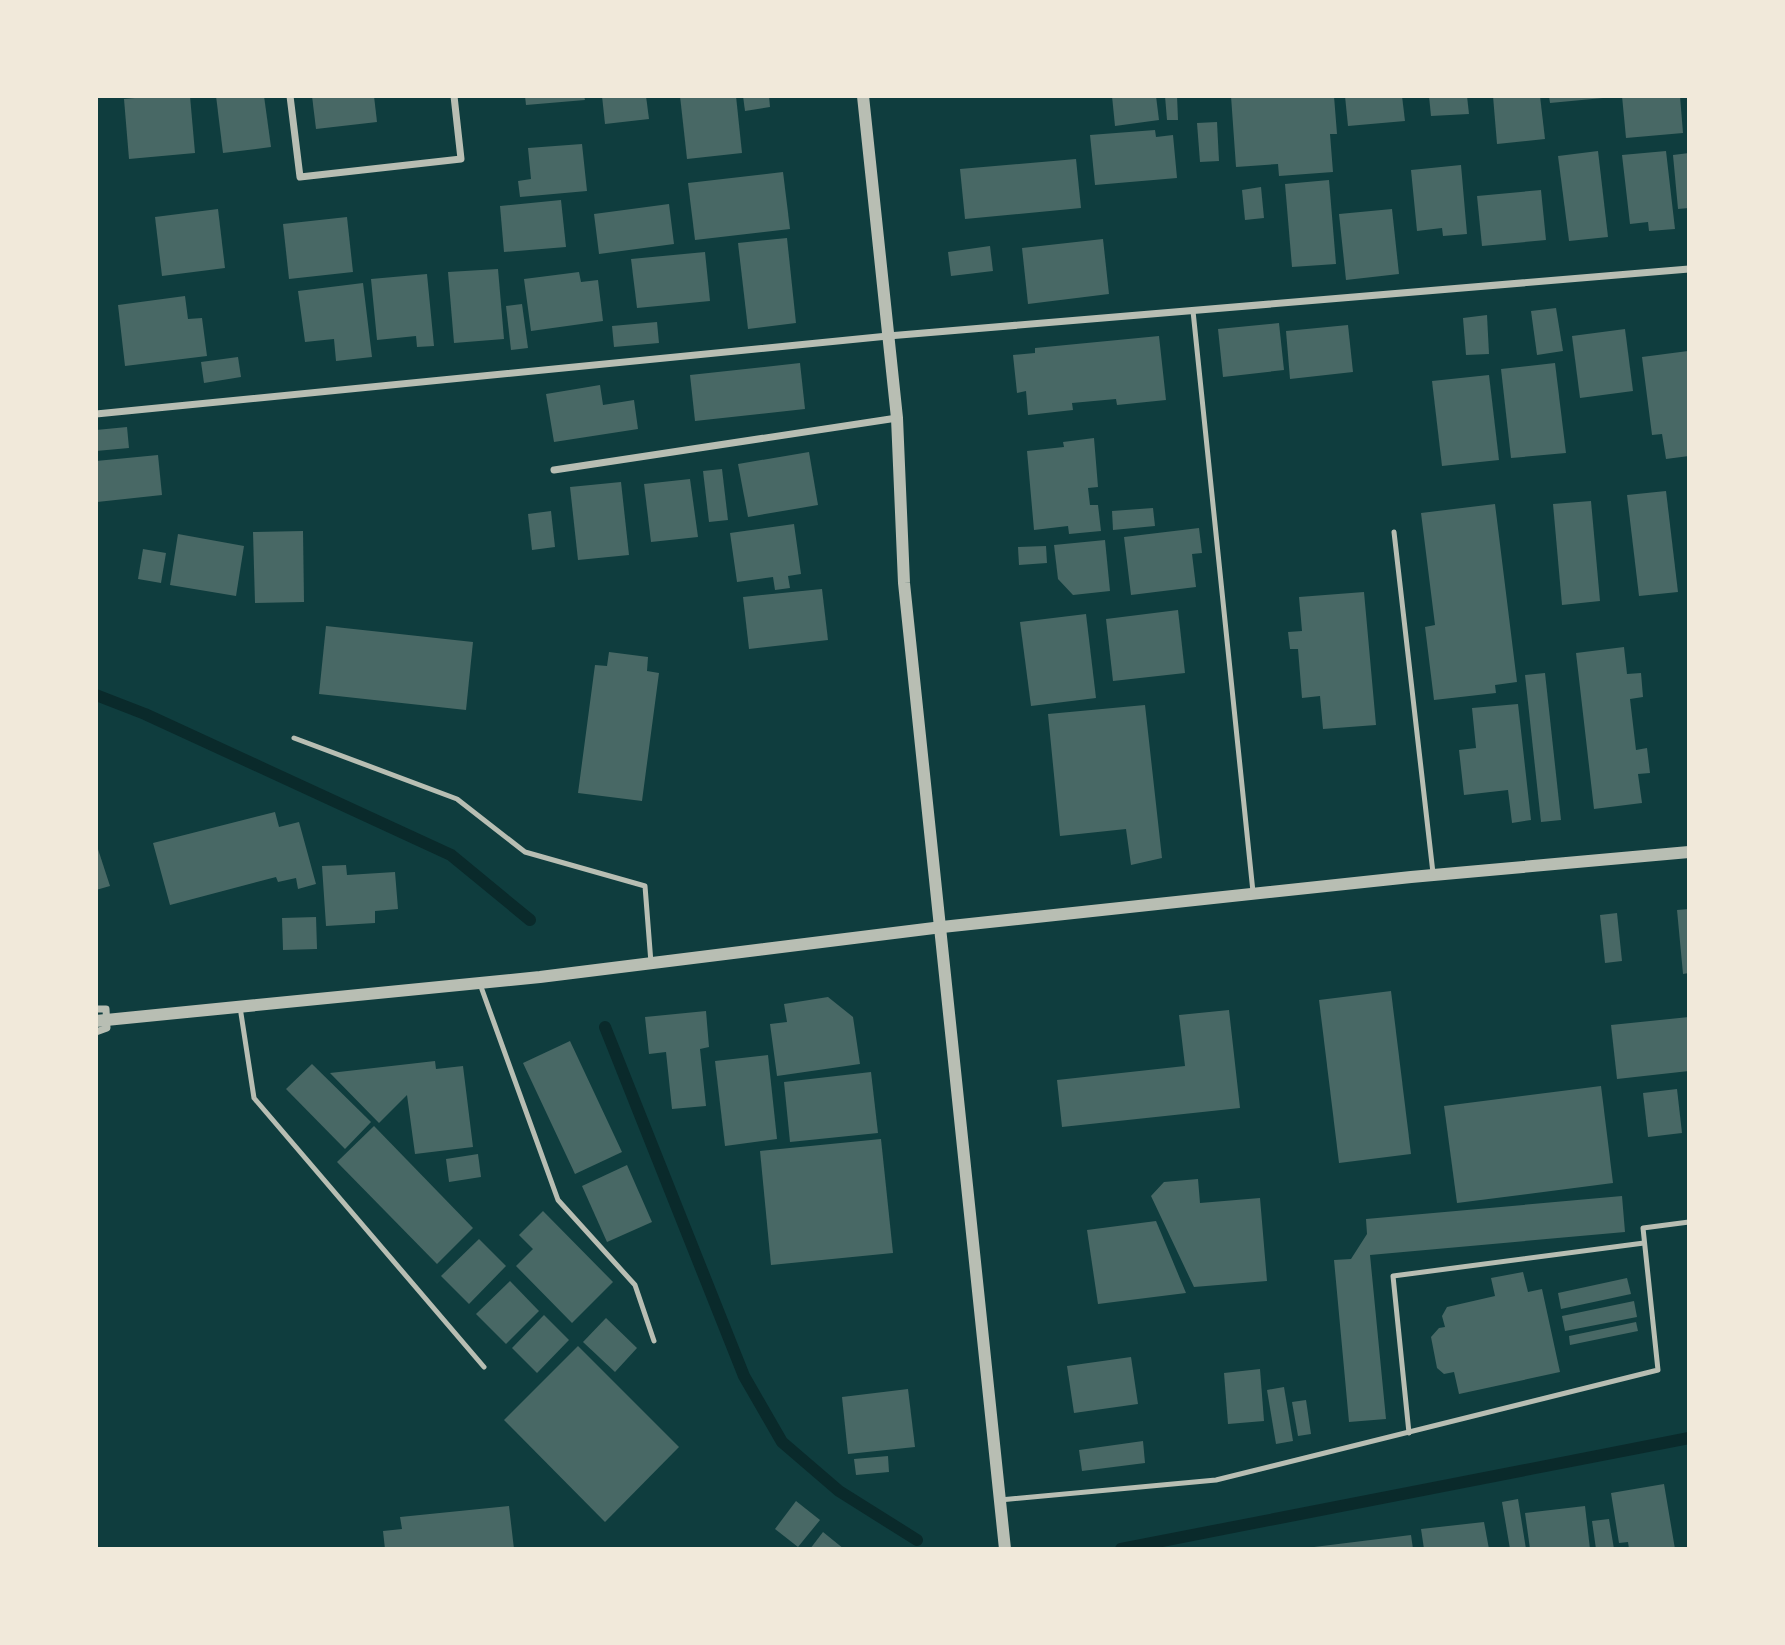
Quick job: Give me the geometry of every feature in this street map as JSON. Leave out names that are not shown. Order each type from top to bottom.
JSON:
[{"type":"street","points":[[290,96],[300,177],[461,159],[454,96]]},
{"type":"street","points":[[863,96],[897,418],[904,583],[1005,1549]]},
{"type":"street","points":[[96,414],[888,336],[1689,269]]},
{"type":"street","points":[[554,470],[897,418]]},
{"type":"street","points":[[101,1021],[540,977],[942,927],[1434,875],[1689,852]]},
{"type":"street","points":[[96,1009],[106,1009],[101,1021]]},
{"type":"street","points":[[96,1032],[107,1028],[101,1021]]},
{"type":"lane","points":[[1193,311],[1253,894]]},
{"type":"lane","points":[[1394,532],[1434,875]]},
{"type":"lane","points":[[294,737],[457,799],[524,852],[645,886],[651,963]]},
{"type":"lane","points":[[480,983],[558,1200],[635,1285],[654,1341]]},
{"type":"lane","points":[[240,1007],[254,1098],[484,1367]]},
{"type":"lane","points":[[1000,1500],[1216,1480],[1658,1370],[1643,1228],[1689,1222]]},
{"type":"lane","points":[[1409,1433],[1393,1276],[1644,1243]]},
{"type":"building","points":[[190,96],[195,153],[129,159],[124,99]]},
{"type":"building","points":[[216,96],[264,96],[271,147],[223,153]]},
{"type":"building","points":[[312,96],[374,96],[377,122],[316,129]]},
{"type":"building","points":[[525,96],[584,96],[585,100],[526,105]]},
{"type":"building","points":[[602,96],[646,96],[649,119],[605,124]]},
{"type":"building","points":[[680,96],[736,96],[742,153],[687,159]]},
{"type":"building","points":[[743,96],[769,96],[770,107],[745,111]]},
{"type":"building","points":[[1112,96],[1156,96],[1159,120],[1115,126]]},
{"type":"building","points":[[1165,96],[1177,96],[1178,120],[1167,120]]},
{"type":"building","points":[[1231,96],[1334,96],[1337,134],[1330,134],[1333,172],[1279,176],[1278,164],[1236,167]]},
{"type":"building","points":[[1345,96],[1402,96],[1405,121],[1348,126]]},
{"type":"building","points":[[1429,96],[1467,96],[1469,114],[1431,116]]},
{"type":"building","points":[[1493,96],[1540,96],[1545,139],[1497,144]]},
{"type":"building","points":[[1549,96],[1603,96],[1603,98],[1550,103]]},
{"type":"building","points":[[1622,96],[1680,96],[1683,133],[1626,138]]},
{"type":"building","points":[[1217,122],[1219,161],[1200,162],[1197,123]]},
{"type":"building","points":[[1155,130],[1156,137],[1173,135],[1177,178],[1095,185],[1090,135]]},
{"type":"building","points":[[582,144],[587,191],[520,197],[518,181],[531,179],[528,148]]},
{"type":"building","points":[[1598,151],[1608,237],[1569,241],[1558,156]]},
{"type":"building","points":[[1666,151],[1675,229],[1649,231],[1648,222],[1630,224],[1622,155]]},
{"type":"building","points":[[1689,153],[1689,208],[1678,209],[1673,155]]},
{"type":"building","points":[[1076,159],[1081,208],[965,219],[960,169]]},
{"type":"building","points":[[1461,165],[1467,234],[1443,236],[1442,228],[1417,231],[1411,170]]},
{"type":"building","points":[[783,172],[790,229],[695,240],[688,183]]},
{"type":"building","points":[[1329,180],[1336,264],[1292,267],[1285,184]]},
{"type":"building","points":[[1261,187],[1264,218],[1245,220],[1242,190]]},
{"type":"building","points":[[1541,190],[1546,240],[1482,246],[1477,196]]},
{"type":"building","points":[[561,200],[566,247],[504,252],[500,206]]},
{"type":"building","points":[[669,204],[674,244],[599,254],[594,214]]},
{"type":"building","points":[[218,209],[225,268],[162,276],[155,217]]},
{"type":"building","points":[[1392,209],[1399,274],[1346,280],[1339,214]]},
{"type":"building","points":[[347,217],[353,272],[289,279],[283,224]]},
{"type":"building","points":[[787,238],[796,323],[748,329],[738,243]]},
{"type":"building","points":[[1103,239],[1109,294],[1028,304],[1022,248]]},
{"type":"building","points":[[990,246],[993,271],[951,276],[948,252]]},
{"type":"building","points":[[705,252],[710,301],[637,308],[631,259]]},
{"type":"building","points":[[498,269],[504,339],[454,343],[448,272]]},
{"type":"building","points":[[579,272],[581,282],[598,280],[603,321],[531,331],[524,279]]},
{"type":"building","points":[[427,274],[434,346],[417,347],[416,336],[377,340],[371,279]]},
{"type":"building","points":[[363,283],[372,357],[336,361],[334,339],[305,342],[298,291]]},
{"type":"building","points":[[185,296],[188,319],[202,318],[207,356],[125,366],[118,305]]},
{"type":"building","points":[[522,304],[528,348],[511,350],[506,306]]},
{"type":"building","points":[[1556,308],[1563,351],[1537,355],[1531,311]]},
{"type":"building","points":[[1487,315],[1489,354],[1466,355],[1463,318]]},
{"type":"building","points":[[657,322],[659,343],[614,347],[612,326]]},
{"type":"building","points":[[1279,323],[1284,370],[1223,377],[1218,329]]},
{"type":"building","points":[[1348,325],[1353,372],[1290,379],[1286,331]]},
{"type":"building","points":[[1625,329],[1633,391],[1580,398],[1572,336]]},
{"type":"building","points":[[1159,336],[1166,400],[1117,405],[1116,399],[1072,403],[1073,410],[1028,415],[1026,391],[1017,393],[1013,355],[1035,353],[1035,348]]},
{"type":"building","points":[[1688,351],[1689,456],[1666,459],[1662,434],[1652,435],[1642,357]]},
{"type":"building","points":[[238,357],[241,377],[204,383],[201,362]]},
{"type":"building","points":[[800,363],[805,409],[695,421],[690,375]]},
{"type":"building","points":[[1555,363],[1566,453],[1511,458],[1501,369]]},
{"type":"building","points":[[1489,375],[1499,460],[1442,466],[1432,381]]},
{"type":"building","points":[[600,385],[603,405],[634,400],[638,429],[554,442],[546,394]]},
{"type":"building","points":[[127,427],[129,448],[96,451],[96,430]]},
{"type":"building","points":[[1094,438],[1098,487],[1088,488],[1090,505],[1098,505],[1101,531],[1069,534],[1068,526],[1034,530],[1027,451],[1064,447],[1063,442]]},
{"type":"building","points":[[809,452],[818,505],[748,517],[738,464]]},
{"type":"building","points":[[158,455],[162,495],[97,502],[96,461]]},
{"type":"building","points":[[722,469],[728,520],[709,522],[703,471]]},
{"type":"building","points":[[690,479],[698,537],[651,542],[644,484]]},
{"type":"building","points":[[621,482],[629,555],[578,560],[570,487]]},
{"type":"building","points":[[1666,491],[1678,592],[1639,596],[1627,495]]},
{"type":"building","points":[[1591,501],[1600,601],[1562,605],[1553,504]]},
{"type":"building","points":[[1495,504],[1517,682],[1495,685],[1496,693],[1434,700],[1425,627],[1435,625],[1421,513]]},
{"type":"building","points":[[1153,508],[1155,526],[1113,530],[1112,511]]},
{"type":"building","points":[[551,511],[555,547],[532,550],[528,514]]},
{"type":"building","points":[[794,524],[801,574],[788,576],[790,588],[775,590],[773,577],[737,582],[730,533]]},
{"type":"building","points":[[1199,528],[1202,553],[1192,554],[1196,587],[1131,595],[1124,537]]},
{"type":"building","points":[[303,531],[304,602],[255,603],[253,532]]},
{"type":"building","points":[[178,534],[244,546],[236,596],[170,585]]},
{"type":"building","points":[[1105,540],[1110,591],[1073,595],[1058,579],[1054,545]]},
{"type":"building","points":[[1046,546],[1047,563],[1019,565],[1018,547]]},
{"type":"building","points":[[143,549],[166,553],[161,583],[138,579]]},
{"type":"building","points":[[822,589],[828,640],[749,649],[743,597]]},
{"type":"building","points":[[1364,592],[1376,725],[1323,729],[1320,696],[1302,698],[1298,649],[1290,649],[1288,632],[1302,631],[1299,597]]},
{"type":"building","points":[[1178,610],[1185,673],[1113,681],[1106,619]]},
{"type":"building","points":[[1086,614],[1096,698],[1031,706],[1020,622]]},
{"type":"building","points":[[326,626],[473,642],[466,710],[319,694]]},
{"type":"building","points":[[1624,647],[1627,674],[1641,673],[1643,697],[1630,699],[1636,750],[1647,748],[1650,773],[1638,774],[1642,803],[1594,809],[1576,653]]},
{"type":"building","points":[[609,652],[648,657],[647,671],[659,673],[642,801],[578,793],[595,665],[607,666]]},
{"type":"building","points":[[1545,673],[1561,820],[1541,822],[1525,675]]},
{"type":"building","points":[[1518,704],[1531,820],[1512,823],[1508,790],[1464,795],[1459,750],[1476,748],[1472,708]]},
{"type":"building","points":[[1145,705],[1162,858],[1131,865],[1126,829],[1060,836],[1048,714]]},
{"type":"building","points":[[275,812],[279,827],[299,822],[316,884],[298,889],[296,878],[278,882],[276,877],[170,905],[153,843]]},
{"type":"building","points":[[96,843],[110,886],[96,890]]},
{"type":"building","points":[[346,865],[347,875],[395,872],[398,909],[375,911],[375,923],[326,926],[322,866]]},
{"type":"building","points":[[1689,909],[1689,973],[1683,974],[1677,910]]},
{"type":"building","points":[[1617,913],[1622,961],[1605,963],[1600,915]]},
{"type":"building","points":[[316,917],[317,949],[283,950],[282,918]]},
{"type":"building","points":[[1391,991],[1411,1154],[1339,1163],[1319,1000]]},
{"type":"building","points":[[828,997],[853,1017],[860,1064],[777,1076],[770,1024],[787,1022],[784,1004]]},
{"type":"building","points":[[1229,1010],[1240,1108],[1062,1127],[1057,1080],[1185,1066],[1179,1015]]},
{"type":"building","points":[[706,1011],[709,1047],[700,1049],[706,1106],[672,1109],[666,1052],[649,1054],[645,1017]]},
{"type":"building","points":[[1689,1017],[1689,1071],[1617,1079],[1611,1025]]},
{"type":"building","points":[[570,1041],[622,1152],[575,1174],[523,1063]]},
{"type":"building","points":[[768,1055],[777,1139],[725,1146],[715,1061]]},
{"type":"building","points":[[435,1061],[436,1069],[463,1066],[473,1147],[415,1154],[407,1095],[379,1123],[330,1073]]},
{"type":"building","points":[[312,1064],[371,1122],[345,1149],[286,1089]]},
{"type":"building","points":[[871,1072],[878,1133],[790,1142],[784,1082]]},
{"type":"building","points":[[1601,1086],[1613,1183],[1457,1203],[1444,1106]]},
{"type":"building","points":[[1677,1089],[1682,1133],[1648,1137],[1643,1093]]},
{"type":"building","points":[[374,1126],[473,1228],[437,1264],[337,1162]]},
{"type":"building","points":[[881,1139],[893,1253],[771,1265],[760,1151]]},
{"type":"building","points":[[478,1154],[481,1177],[449,1182],[446,1159]]},
{"type":"building","points":[[627,1165],[652,1222],[607,1242],[582,1186]]},
{"type":"building","points":[[1198,1179],[1200,1203],[1260,1198],[1267,1281],[1194,1287],[1151,1196],[1164,1182]]},
{"type":"building","points":[[1622,1196],[1625,1232],[1370,1255],[1386,1419],[1349,1422],[1334,1260],[1351,1259],[1367,1234],[1366,1219]]},
{"type":"building","points":[[543,1211],[613,1282],[572,1323],[516,1266],[533,1249],[519,1235]]},
{"type":"building","points":[[1156,1221],[1186,1293],[1098,1304],[1087,1230]]},
{"type":"building","points":[[479,1239],[506,1266],[469,1304],[441,1276]]},
{"type":"building","points":[[1523,1272],[1528,1292],[1542,1289],[1560,1372],[1459,1394],[1454,1372],[1444,1374],[1437,1368],[1431,1337],[1439,1328],[1445,1327],[1442,1316],[1447,1307],[1495,1296],[1491,1278]]},
{"type":"building","points":[[1627,1278],[1631,1294],[1561,1309],[1558,1293]]},
{"type":"building","points":[[510,1281],[539,1311],[506,1344],[476,1314]]},
{"type":"building","points":[[1634,1301],[1637,1317],[1565,1331],[1562,1316]]},
{"type":"building","points":[[544,1315],[569,1340],[537,1373],[512,1348]]},
{"type":"building","points":[[606,1318],[637,1348],[615,1372],[583,1342]]},
{"type":"building","points":[[1636,1322],[1638,1331],[1570,1345],[1569,1336]]},
{"type":"building","points":[[578,1346],[679,1447],[605,1522],[504,1420]]},
{"type":"building","points":[[1131,1357],[1138,1404],[1074,1413],[1067,1366]]},
{"type":"building","points":[[1260,1369],[1264,1421],[1228,1424],[1224,1373]]},
{"type":"building","points":[[1284,1387],[1293,1441],[1276,1444],[1267,1390]]},
{"type":"building","points":[[908,1389],[915,1447],[848,1454],[842,1397]]},
{"type":"building","points":[[1306,1400],[1311,1434],[1298,1436],[1292,1402]]},
{"type":"building","points":[[1143,1441],[1145,1463],[1082,1471],[1079,1450]]},
{"type":"building","points":[[888,1456],[889,1472],[856,1475],[854,1459]]},
{"type":"building","points":[[1664,1484],[1675,1549],[1629,1549],[1628,1542],[1619,1543],[1611,1493]]},
{"type":"building","points":[[1518,1499],[1526,1549],[1510,1549],[1502,1502]]},
{"type":"building","points":[[796,1501],[820,1520],[798,1547],[775,1529]]},
{"type":"building","points":[[509,1506],[514,1549],[385,1549],[383,1531],[402,1529],[400,1517]]},
{"type":"building","points":[[1585,1506],[1590,1549],[1530,1549],[1525,1513]]},
{"type":"building","points":[[1609,1519],[1614,1549],[1596,1549],[1592,1521]]},
{"type":"building","points":[[1484,1522],[1489,1549],[1424,1549],[1421,1529]]},
{"type":"building","points":[[823,1532],[844,1549],[810,1549]]},
{"type":"building","points":[[1411,1535],[1413,1549],[1314,1547]]},
{"type":"waterway","points":[[96,695],[145,714],[451,855],[530,920]]},
{"type":"waterway","points":[[605,1027],[744,1376],[782,1442],[839,1491],[917,1540]]},
{"type":"waterway","points":[[1121,1549],[1689,1438]]}]
